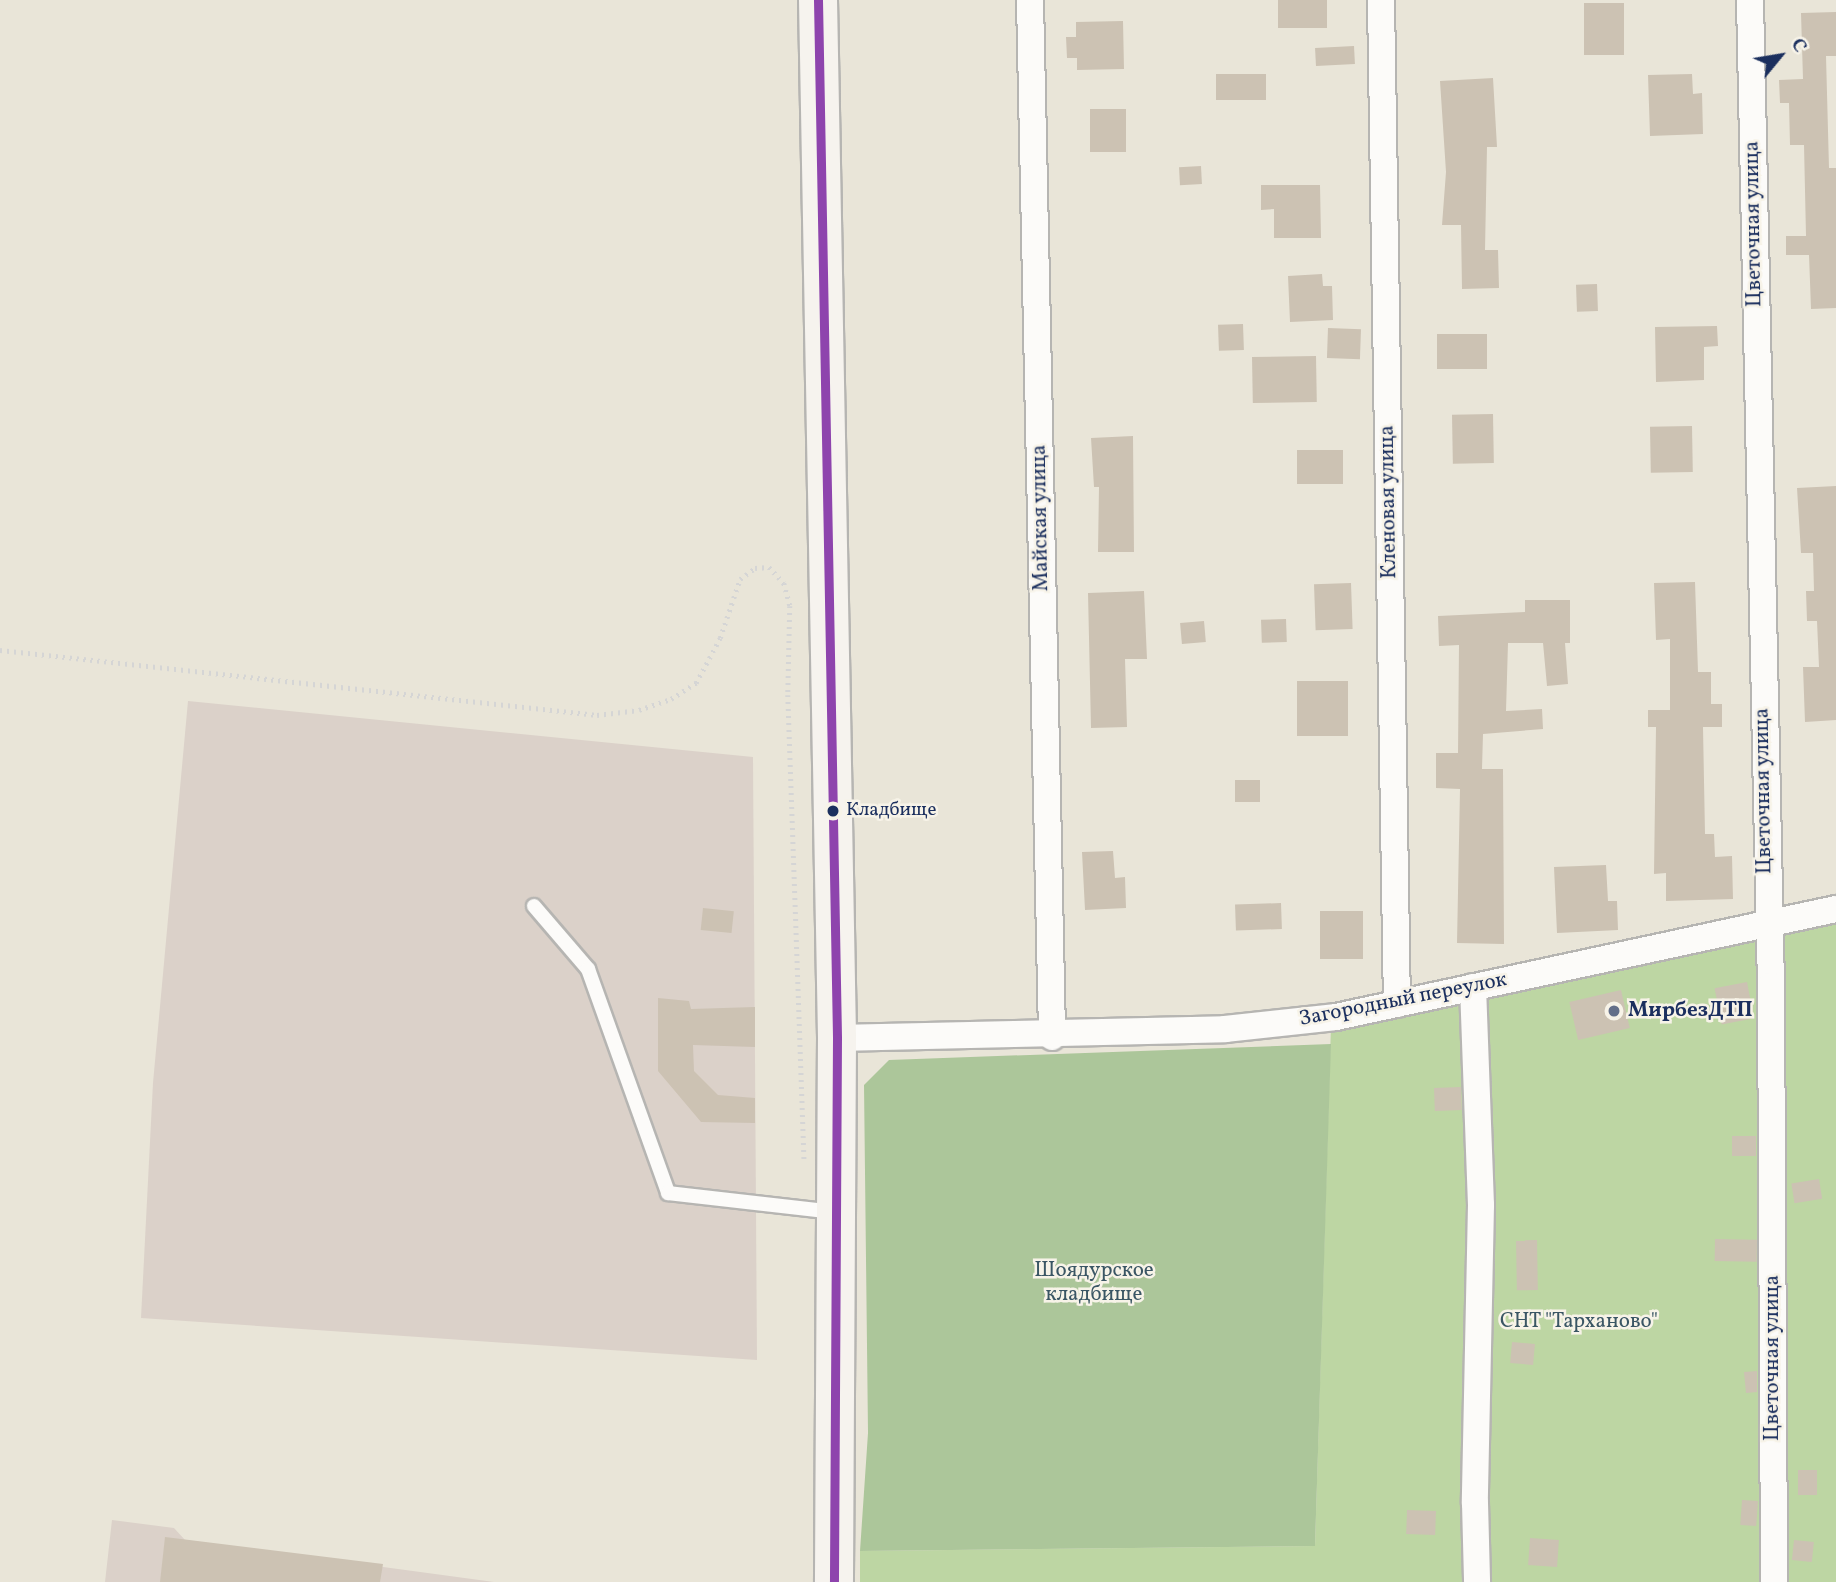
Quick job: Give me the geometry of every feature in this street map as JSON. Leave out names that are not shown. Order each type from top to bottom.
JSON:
[{"type":"main road","points":[[818,0],[837,1038],[819,1211],[834,1582]]},
{"type":"street","name":"Майская улица","points":[[1030,0],[1052,1037]]},
{"type":"street","name":"Кленовая улица","points":[[1381,0],[1397,1004]]},
{"type":"street","name":"Цветочная улица","points":[[1750,0],[1767,925],[1774,1582]]},
{"type":"street","name":"Загородный переулок","points":[[837,1038],[1052,1037],[1226,1030],[1336,1017],[1836,909]]},
{"type":"street","points":[[1473,987],[1481,1205],[1475,1503],[1478,1582]]},
{"type":"lane","points":[[534,906],[588,970],[668,1193],[819,1211]]},
{"type":"path","points":[[0,650],[597,715],[639,710],[671,699],[695,683],[720,638],[740,579],[755,568],[769,567],[784,583],[790,606],[788,695],[819,1211]]},
{"type":"shaded area","points":[[188,701],[753,757],[757,1360],[141,1318],[153,1083]]},
{"type":"shaded area","points":[[112,1520],[174,1528],[185,1540],[494,1582],[105,1582]]},
{"type":"green space","name":"СНТ \"Тарханово\"","points":[[1836,913],[1836,1582],[860,1582],[860,1551],[1315,1546],[1331,1025]]},
{"type":"green space","name":"Шоядурское кладбище","points":[[1331,1044],[1315,1546],[860,1551],[868,1433],[864,1085],[889,1060]]},
{"type":"building","points":[[1278,0],[1327,0],[1327,28],[1278,28]]},
{"type":"building","points":[[1584,3],[1624,3],[1624,55],[1584,55]]},
{"type":"building","points":[[1836,12],[1836,56],[1826,56],[1829,168],[1836,168],[1836,308],[1811,309],[1809,255],[1786,255],[1786,236],[1806,236],[1804,145],[1790,145],[1789,103],[1780,103],[1779,80],[1803,79],[1801,13]]},
{"type":"building","points":[[1123,21],[1124,69],[1077,70],[1077,58],[1067,58],[1066,37],[1076,37],[1076,22]]},
{"type":"building","points":[[1354,46],[1355,64],[1316,66],[1315,48]]},
{"type":"building","points":[[1216,74],[1266,74],[1266,100],[1216,100]]},
{"type":"building","points":[[1692,74],[1693,94],[1702,93],[1703,134],[1650,136],[1648,75]]},
{"type":"building","points":[[1493,78],[1497,147],[1487,147],[1485,250],[1498,250],[1499,288],[1462,289],[1461,225],[1442,225],[1446,172],[1440,81]]},
{"type":"building","points":[[1090,109],[1126,109],[1126,152],[1090,152]]},
{"type":"building","points":[[1201,166],[1202,184],[1180,185],[1179,167]]},
{"type":"building","points":[[1261,185],[1320,185],[1321,238],[1274,238],[1274,209],[1261,210]]},
{"type":"building","points":[[1322,274],[1323,286],[1332,286],[1333,320],[1290,322],[1288,276]]},
{"type":"building","points":[[1597,284],[1598,311],[1577,312],[1576,285]]},
{"type":"building","points":[[1243,324],[1244,350],[1219,351],[1218,325]]},
{"type":"building","points":[[1717,326],[1718,346],[1704,347],[1704,380],[1656,382],[1655,327]]},
{"type":"building","points":[[1328,328],[1361,329],[1360,359],[1327,358]]},
{"type":"building","points":[[1437,334],[1487,334],[1487,369],[1437,369]]},
{"type":"building","points":[[1316,356],[1317,402],[1253,403],[1252,357]]},
{"type":"building","points":[[1493,414],[1494,463],[1453,464],[1452,415]]},
{"type":"building","points":[[1692,426],[1693,472],[1651,473],[1650,427]]},
{"type":"building","points":[[1133,436],[1134,552],[1098,552],[1099,487],[1094,487],[1091,438]]},
{"type":"building","points":[[1297,450],[1343,450],[1343,484],[1297,484]]},
{"type":"building","points":[[1836,486],[1836,720],[1805,722],[1803,667],[1819,667],[1817,621],[1807,621],[1806,591],[1814,591],[1813,553],[1801,553],[1797,488]]},
{"type":"building","points":[[1695,582],[1698,672],[1711,672],[1711,704],[1722,704],[1722,727],[1703,727],[1705,834],[1714,834],[1715,857],[1732,856],[1733,899],[1666,901],[1666,873],[1654,874],[1656,727],[1648,727],[1648,710],[1670,710],[1670,639],[1656,640],[1654,583]]},
{"type":"building","points":[[1351,583],[1353,629],[1316,630],[1314,584]]},
{"type":"building","points":[[1144,591],[1147,659],[1125,659],[1127,727],[1091,728],[1088,593]]},
{"type":"building","points":[[1525,600],[1570,600],[1570,643],[1565,643],[1568,684],[1547,686],[1543,643],[1508,643],[1506,711],[1542,709],[1543,729],[1483,734],[1482,769],[1503,769],[1504,944],[1457,943],[1460,789],[1436,788],[1436,753],[1458,753],[1459,645],[1439,646],[1438,616],[1525,612]]},
{"type":"building","points":[[1286,619],[1287,642],[1262,643],[1261,620]]},
{"type":"building","points":[[1204,621],[1206,642],[1182,644],[1180,623]]},
{"type":"building","points":[[1297,681],[1348,681],[1348,736],[1297,736]]},
{"type":"building","points":[[1235,780],[1260,780],[1260,802],[1235,802]]},
{"type":"building","points":[[1113,851],[1115,878],[1125,877],[1126,908],[1085,910],[1082,852]]},
{"type":"building","points":[[1606,865],[1608,901],[1617,901],[1618,930],[1557,933],[1554,867]]},
{"type":"building","points":[[1281,903],[1282,929],[1236,931],[1235,905]]},
{"type":"building","points":[[703,908],[734,911],[732,933],[701,930]]},
{"type":"building","points":[[1320,911],[1363,911],[1363,959],[1320,959]]},
{"type":"building","points":[[1747,982],[1754,1018],[1722,1025],[1715,988]]},
{"type":"building","points":[[1621,990],[1630,1028],[1578,1040],[1569,1002]]},
{"type":"building","points":[[658,998],[689,1001],[691,1009],[755,1007],[755,1047],[693,1045],[694,1071],[718,1095],[755,1098],[755,1123],[701,1122],[658,1071]]},
{"type":"building","points":[[1461,1087],[1462,1110],[1435,1111],[1434,1088]]},
{"type":"building","points":[[1732,1136],[1756,1136],[1756,1156],[1732,1156]]},
{"type":"building","points":[[1819,1179],[1822,1199],[1794,1203],[1791,1183]]},
{"type":"building","points":[[1715,1239],[1757,1240],[1757,1262],[1715,1261]]},
{"type":"building","points":[[1516,1240],[1537,1240],[1538,1290],[1517,1290]]},
{"type":"building","points":[[1512,1342],[1535,1344],[1533,1365],[1510,1363]]},
{"type":"building","points":[[1757,1371],[1757,1392],[1746,1393],[1744,1372]]},
{"type":"building","points":[[1798,1470],[1817,1470],[1817,1495],[1798,1495]]},
{"type":"building","points":[[1742,1500],[1758,1501],[1756,1526],[1740,1525]]},
{"type":"building","points":[[1407,1510],[1436,1511],[1435,1535],[1406,1534]]},
{"type":"building","points":[[165,1537],[383,1564],[380,1582],[160,1582]]},
{"type":"building","points":[[1530,1538],[1559,1540],[1557,1567],[1528,1565]]},
{"type":"building","points":[[1794,1540],[1814,1542],[1812,1562],[1792,1560]]},
{"type":"transit line","points":[[818,0],[837,1038],[834,1582]]},
{"type":"place","name":"Кладбище","points":[[833,811]]},
{"type":"place","name":"МирбезДТП","points":[[1614,1011]]}]
